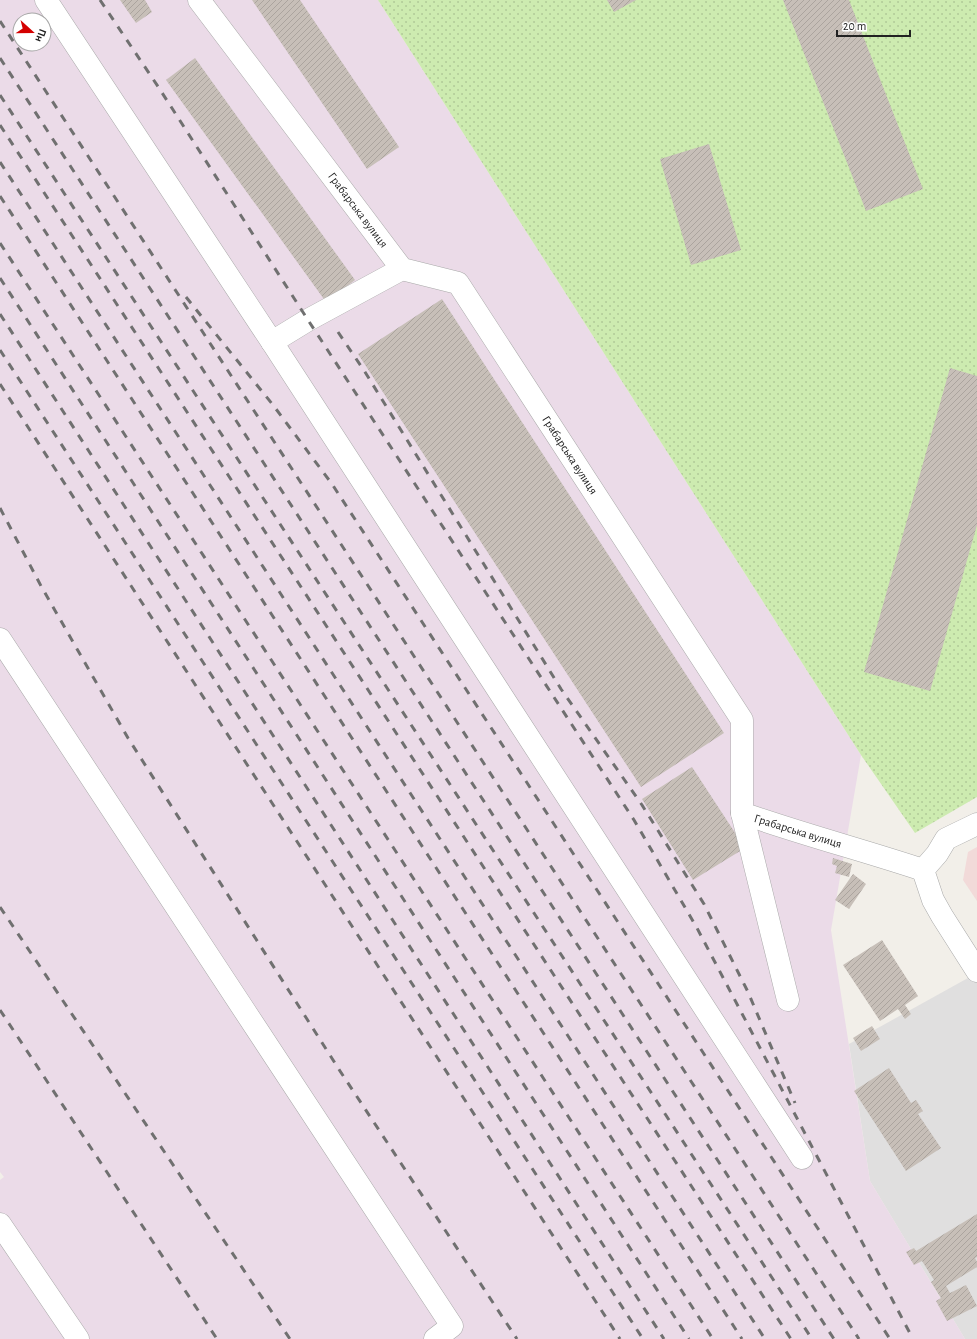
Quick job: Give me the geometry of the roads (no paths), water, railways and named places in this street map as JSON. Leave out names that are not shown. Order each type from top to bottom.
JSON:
[{"type":"street","points":[[46,0],[272,342],[802,1158]]},
{"type":"street","name":"Грабарська вулиця","points":[[199,0],[402,269],[458,283],[742,720],[742,813],[870,852],[923,870]]},
{"type":"street","points":[[272,342],[308,320],[402,269]]},
{"type":"street","points":[[0,639],[452,1326],[435,1339]]},
{"type":"street","points":[[742,813],[788,1000]]},
{"type":"street","points":[[977,824],[946,839],[937,854],[923,870],[933,900],[977,971]]},
{"type":"street","points":[[0,1224],[78,1339]]},
{"type":"railway","points":[[100,0],[159,88],[308,320],[634,820],[697,928],[913,1339]]},
{"type":"railway","points":[[0,21],[859,1339]]},
{"type":"railway","points":[[0,58],[834,1339]]},
{"type":"railway","points":[[0,95],[812,1339]]},
{"type":"railway","points":[[0,125],[791,1339]]},
{"type":"railway","points":[[0,162],[765,1339]]},
{"type":"railway","points":[[0,196],[742,1339]]},
{"type":"railway","points":[[0,243],[713,1339]]},
{"type":"railway","points":[[0,278],[689,1339]]},
{"type":"railway","points":[[186,297],[273,405],[332,484],[890,1339]]},
{"type":"railway","points":[[0,314],[664,1339]]},
{"type":"railway","points":[[338,332],[365,372],[561,689],[642,805],[704,904],[748,992],[795,1103]]},
{"type":"railway","points":[[0,350],[643,1339]]},
{"type":"railway","points":[[0,384],[620,1339]]},
{"type":"railway","points":[[0,508],[41,586],[128,738],[340,1071],[517,1339]]},
{"type":"railway","points":[[0,907],[290,1339]]},
{"type":"railway","points":[[0,1010],[217,1339]]}]
